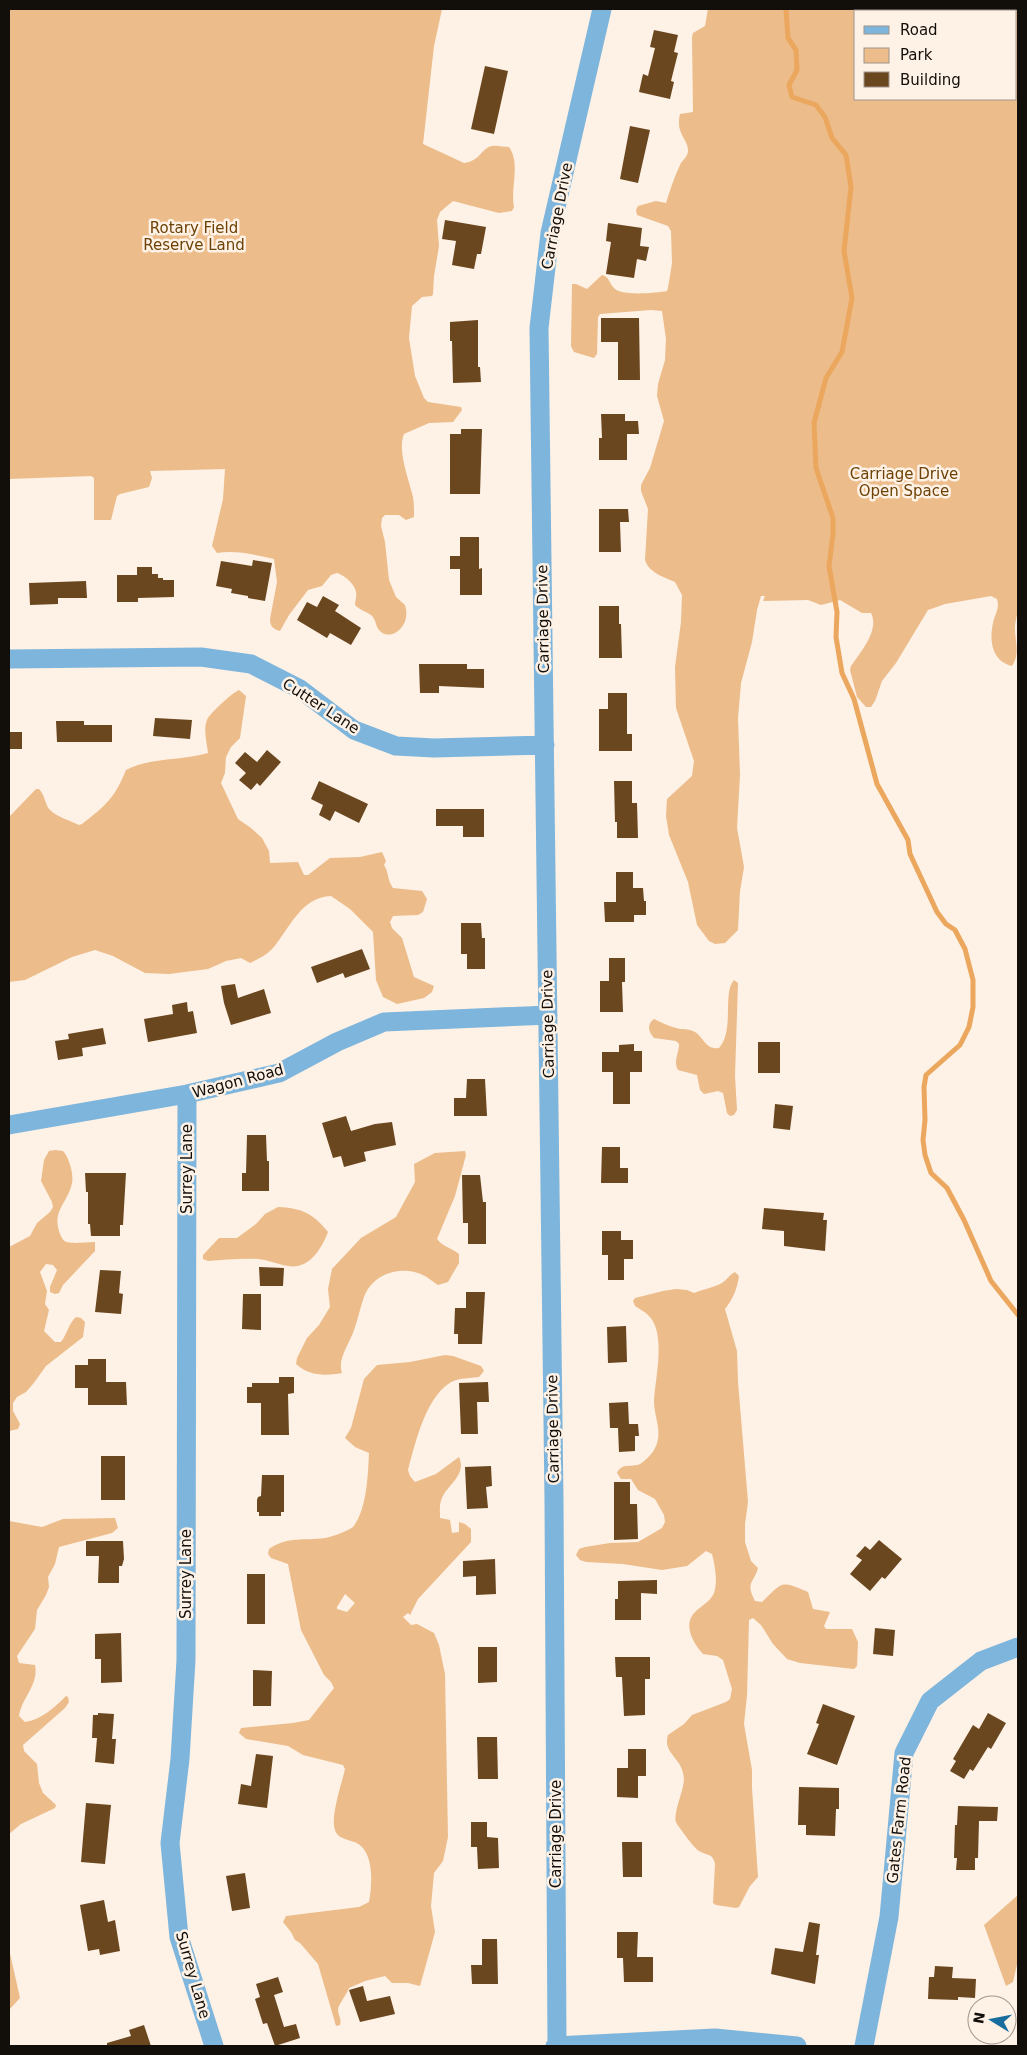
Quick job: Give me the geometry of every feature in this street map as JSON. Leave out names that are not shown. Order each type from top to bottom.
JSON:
[{"type":"street","name":"Carriage Drive","points":[[556,2046],[554,1500],[539,328],[550,233],[602,9]]},
{"type":"street","name":"Cutter Lane","points":[[9,659],[201,656],[251,664],[300,689],[354,730],[396,746],[434,748],[545,745]]},
{"type":"street","name":"Wagon Road","points":[[9,1126],[187,1094],[279,1073],[337,1042],[384,1022],[548,1015]]},
{"type":"street","name":"Surrey Lane","points":[[187,1094],[186,1660],[180,1759],[170,1843],[179,1937],[214,2046]]},
{"type":"street","name":"Gates Farm Road","points":[[864,2046],[889,1917],[904,1753],[930,1701],[981,1661],[1018,1647]]},
{"type":"street","points":[[556,2046],[715,2038],[797,2046]]},
{"type":"green space","name":"Rotary Field Reserve Land","points":[[9,9],[442,9],[434,46],[423,144],[464,163],[474,160],[488,147],[509,147],[515,168],[514,207],[512,211],[499,213],[453,201],[440,212],[437,220],[439,246],[433,294],[432,296],[422,297],[412,306],[409,338],[415,376],[424,398],[428,402],[461,407],[462,410],[453,422],[429,423],[404,434],[402,448],[413,497],[414,517],[406,520],[399,515],[385,515],[382,518],[381,526],[385,542],[389,580],[396,597],[405,605],[406,610],[405,621],[397,632],[389,635],[381,632],[373,617],[355,605],[356,594],[354,586],[337,573],[331,575],[322,586],[308,590],[289,615],[280,631],[272,627],[270,619],[277,582],[274,559],[239,553],[217,553],[212,546],[223,499],[225,469],[150,471],[152,478],[149,487],[117,496],[111,520],[94,520],[94,478],[91,476],[9,479]]},
{"type":"green space","name":"Carriage Drive Open Space","points":[[708,9],[1018,9],[1018,609],[1015,625],[1017,651],[1015,661],[1012,666],[1000,660],[992,643],[993,623],[998,608],[997,599],[991,596],[945,604],[928,610],[896,663],[882,681],[875,701],[871,707],[866,707],[857,697],[850,670],[871,634],[873,620],[871,613],[862,613],[840,600],[821,605],[808,600],[763,601],[765,596],[761,596],[752,642],[741,683],[738,718],[740,775],[737,828],[744,867],[740,891],[738,930],[725,943],[715,944],[709,941],[697,925],[688,882],[669,835],[666,816],[667,799],[692,776],[694,761],[676,708],[675,667],[681,622],[682,595],[675,582],[653,571],[645,560],[648,509],[641,491],[641,485],[650,468],[664,421],[657,396],[658,384],[665,360],[666,339],[662,311],[651,310],[600,314],[598,317],[597,354],[594,358],[574,352],[571,346],[572,284],[587,289],[602,275],[607,277],[615,289],[625,293],[667,291],[672,263],[671,231],[668,226],[637,215],[636,210],[638,206],[656,201],[666,203],[681,163],[688,152],[688,147],[679,127],[679,121],[680,114],[693,112],[693,33],[705,26]]},
{"type":"green space","points":[[239,690],[246,696],[240,738],[231,747],[226,757],[225,773],[221,783],[238,819],[262,838],[269,851],[270,863],[298,862],[304,875],[308,875],[330,858],[360,857],[382,852],[386,861],[384,865],[393,888],[422,891],[427,899],[423,912],[418,915],[393,916],[390,922],[392,928],[402,938],[414,977],[434,986],[432,992],[424,998],[397,1004],[383,997],[376,980],[373,932],[350,909],[331,896],[312,902],[304,908],[271,950],[250,963],[241,958],[226,961],[208,969],[169,974],[145,973],[113,956],[95,950],[72,957],[25,980],[9,982],[9,817],[36,789],[39,789],[48,808],[60,817],[79,825],[82,824],[113,795],[126,770],[146,763],[208,753],[205,732],[207,720],[221,704]]},
{"type":"green space","points":[[734,980],[738,983],[735,1076],[737,1110],[734,1115],[730,1116],[727,1113],[723,1093],[718,1091],[704,1094],[700,1090],[697,1075],[678,1070],[676,1060],[679,1044],[676,1041],[654,1038],[649,1026],[654,1019],[678,1029],[690,1030],[698,1034],[711,1047],[719,1048],[726,1032],[729,994]]},
{"type":"green space","points":[[49,1151],[63,1151],[72,1171],[70,1190],[59,1213],[58,1226],[60,1234],[67,1242],[95,1242],[95,1251],[63,1285],[59,1293],[50,1292],[50,1287],[57,1270],[53,1265],[46,1264],[40,1272],[47,1291],[45,1304],[49,1310],[44,1331],[55,1342],[61,1342],[76,1317],[81,1318],[85,1322],[83,1337],[46,1366],[26,1392],[17,1397],[13,1403],[13,1411],[20,1424],[18,1429],[9,1431],[9,1247],[30,1236],[37,1223],[53,1207],[41,1181],[44,1160]]},
{"type":"green space","points":[[465,1151],[466,1155],[455,1196],[437,1239],[459,1254],[459,1263],[448,1282],[438,1285],[423,1275],[410,1271],[394,1272],[379,1278],[368,1289],[364,1297],[354,1330],[342,1357],[342,1373],[317,1374],[301,1368],[296,1364],[297,1358],[307,1338],[319,1325],[330,1307],[328,1289],[332,1269],[361,1238],[396,1217],[415,1182],[414,1164],[435,1153]]},
{"type":"green space","points":[[278,1207],[300,1210],[312,1216],[328,1232],[318,1251],[308,1261],[302,1265],[288,1266],[258,1259],[208,1261],[203,1259],[203,1255],[219,1238],[237,1238],[256,1224],[265,1214]]},
{"type":"green space","points":[[735,1272],[739,1276],[737,1285],[725,1309],[737,1351],[748,1502],[745,1542],[751,1561],[758,1568],[750,1586],[752,1595],[755,1601],[762,1602],[782,1585],[792,1586],[808,1592],[813,1609],[830,1612],[824,1626],[826,1629],[852,1629],[858,1642],[857,1666],[854,1669],[800,1663],[787,1659],[773,1644],[761,1625],[753,1618],[749,1620],[747,1695],[744,1724],[752,1770],[758,1877],[750,1886],[739,1907],[736,1908],[713,1903],[714,1860],[711,1856],[697,1849],[677,1824],[676,1816],[684,1779],[683,1772],[670,1751],[667,1741],[668,1735],[684,1724],[692,1715],[730,1699],[732,1689],[723,1660],[717,1656],[703,1654],[693,1640],[689,1628],[691,1617],[714,1593],[716,1579],[712,1554],[706,1551],[687,1566],[662,1570],[623,1564],[586,1562],[580,1560],[576,1555],[579,1549],[585,1547],[610,1543],[638,1542],[662,1528],[665,1522],[664,1515],[655,1499],[638,1490],[631,1479],[621,1479],[617,1473],[622,1468],[640,1464],[646,1460],[654,1450],[658,1438],[658,1426],[654,1407],[659,1344],[657,1333],[654,1323],[648,1315],[635,1306],[633,1301],[635,1298],[676,1289],[694,1293],[722,1283]]},
{"type":"green space","points":[[445,1355],[481,1366],[484,1371],[479,1377],[456,1380],[437,1395],[424,1419],[408,1470],[415,1482],[436,1474],[459,1457],[461,1469],[442,1498],[440,1518],[450,1520],[452,1533],[459,1532],[459,1522],[471,1529],[471,1542],[418,1599],[410,1615],[408,1613],[403,1617],[411,1625],[417,1624],[434,1633],[439,1645],[445,1674],[448,1837],[443,1861],[434,1873],[431,1906],[435,1932],[420,1986],[408,1983],[392,1983],[385,1976],[365,1981],[349,1988],[338,2007],[340,2025],[336,2026],[318,1964],[300,1943],[295,1940],[283,1922],[286,1916],[359,1907],[369,1902],[371,1872],[365,1851],[358,1844],[339,1836],[335,1830],[335,1809],[345,1769],[343,1765],[303,1755],[288,1746],[246,1739],[239,1733],[241,1728],[309,1720],[334,1688],[324,1675],[301,1630],[288,1564],[271,1558],[268,1554],[269,1549],[283,1542],[328,1537],[353,1527],[358,1520],[364,1502],[369,1453],[355,1447],[345,1438],[351,1428],[364,1379],[377,1365],[410,1362]],"holes":[[[345,1594],[355,1603],[347,1612],[337,1609]]]},
{"type":"green space","points":[[115,1518],[118,1528],[112,1533],[59,1547],[55,1564],[48,1577],[49,1587],[37,1610],[35,1629],[17,1656],[19,1663],[35,1665],[36,1672],[35,1679],[19,1716],[25,1722],[42,1716],[66,1696],[69,1702],[65,1708],[23,1745],[24,1751],[37,1764],[39,1783],[43,1793],[56,1805],[55,1808],[21,1824],[9,1834],[9,1521],[42,1527],[63,1519]]},
{"type":"green space","points":[[1018,1895],[1018,1960],[1013,1982],[1006,1986],[984,1925]]},
{"type":"green space","points":[[9,1949],[20,1998],[9,2010]]},
{"type":"building","points":[[654,30],[678,35],[674,52],[678,53],[671,81],[674,82],[670,99],[639,92],[643,74],[648,76],[655,48],[650,47]]},
{"type":"building","points":[[485,66],[508,71],[494,134],[471,129]]},
{"type":"building","points":[[630,126],[650,130],[638,183],[620,179]]},
{"type":"building","points":[[445,220],[486,227],[481,254],[477,254],[474,269],[452,265],[456,241],[442,239]]},
{"type":"building","points":[[608,223],[642,228],[640,246],[649,247],[646,261],[637,259],[634,278],[606,274],[611,242],[606,241]]},
{"type":"building","points":[[601,318],[639,318],[640,380],[618,380],[618,342],[601,342]]},
{"type":"building","points":[[478,320],[478,367],[480,367],[481,382],[453,383],[450,322]]},
{"type":"building","points":[[601,414],[625,414],[625,421],[638,421],[639,434],[627,434],[627,460],[599,460],[599,438],[602,438]]},
{"type":"building","points":[[461,429],[482,429],[480,494],[450,494],[450,434],[461,434]]},
{"type":"building","points":[[599,509],[628,509],[629,522],[620,522],[621,552],[599,552]]},
{"type":"building","points":[[460,537],[479,537],[479,569],[482,568],[482,595],[460,595],[460,569],[450,569],[450,556],[460,556]]},
{"type":"building","points":[[253,560],[272,563],[265,601],[231,593],[232,589],[216,586],[221,561],[252,566]]},
{"type":"building","points":[[137,567],[152,567],[152,574],[158,574],[158,578],[174,580],[174,597],[138,598],[138,602],[117,602],[117,575],[137,575]]},
{"type":"building","points":[[86,581],[87,598],[58,598],[58,604],[30,605],[29,583]]},
{"type":"building","points":[[323,596],[339,605],[335,611],[361,628],[351,645],[330,633],[327,638],[297,620],[307,602],[317,607]]},
{"type":"building","points":[[599,606],[619,606],[622,658],[599,658]]},
{"type":"building","points":[[419,664],[467,664],[467,669],[484,669],[484,688],[439,686],[439,693],[420,693]]},
{"type":"building","points":[[608,693],[627,693],[627,734],[632,734],[632,751],[599,751],[599,709],[608,709]]},
{"type":"building","points":[[155,718],[192,720],[190,739],[153,736]]},
{"type":"building","points":[[56,721],[84,721],[84,725],[112,725],[112,742],[57,742]]},
{"type":"building","points":[[9,732],[22,732],[22,749],[9,749]]},
{"type":"building","points":[[267,750],[281,762],[260,786],[257,783],[251,790],[239,780],[246,773],[235,763],[245,752],[257,762]]},
{"type":"building","points":[[319,781],[368,804],[359,823],[335,811],[330,821],[319,815],[323,805],[311,799]]},
{"type":"building","points":[[614,781],[632,781],[632,803],[637,803],[638,838],[617,838]]},
{"type":"building","points":[[436,809],[484,809],[484,837],[463,837],[463,826],[436,826]]},
{"type":"building","points":[[616,872],[633,872],[633,888],[643,888],[644,901],[646,901],[646,915],[634,915],[634,922],[605,922],[604,902],[616,902]]},
{"type":"building","points":[[461,923],[481,923],[482,938],[485,938],[485,969],[467,969],[467,954],[461,954]]},
{"type":"building","points":[[362,949],[370,969],[345,978],[343,973],[317,983],[311,967]]},
{"type":"building","points":[[609,958],[625,958],[625,982],[622,982],[623,1012],[600,1012],[600,981],[609,981]]},
{"type":"building","points":[[235,984],[238,998],[264,989],[271,1013],[231,1025],[221,986]]},
{"type":"building","points":[[187,1002],[188,1012],[193,1011],[197,1033],[148,1042],[144,1019],[173,1014],[172,1005]]},
{"type":"building","points":[[103,1028],[106,1044],[82,1048],[83,1056],[58,1060],[55,1041],[69,1039],[68,1034]]},
{"type":"building","points":[[758,1042],[780,1042],[780,1073],[758,1073]]},
{"type":"building","points":[[634,1044],[634,1051],[642,1051],[642,1072],[630,1072],[630,1104],[613,1104],[613,1072],[602,1072],[602,1052],[619,1052],[619,1045]]},
{"type":"building","points":[[467,1079],[485,1079],[487,1116],[454,1116],[454,1098],[466,1098]]},
{"type":"building","points":[[775,1104],[793,1106],[790,1130],[773,1128]]},
{"type":"building","points":[[346,1116],[351,1131],[375,1124],[392,1122],[396,1145],[364,1152],[366,1161],[344,1167],[341,1156],[333,1158],[322,1123]]},
{"type":"building","points":[[247,1135],[266,1135],[267,1161],[269,1161],[269,1191],[242,1191],[242,1173],[246,1173]]},
{"type":"building","points":[[602,1147],[620,1147],[620,1168],[628,1168],[628,1183],[601,1183]]},
{"type":"building","points":[[85,1173],[126,1173],[123,1225],[120,1225],[120,1236],[91,1236],[90,1224],[88,1224],[88,1192],[86,1192]]},
{"type":"building","points":[[462,1175],[480,1175],[483,1202],[486,1202],[486,1244],[468,1244],[468,1223],[463,1223]]},
{"type":"building","points":[[764,1208],[824,1213],[823,1220],[827,1220],[825,1251],[784,1246],[784,1231],[762,1229]]},
{"type":"building","points":[[602,1231],[621,1231],[621,1240],[633,1240],[633,1259],[624,1259],[624,1280],[608,1280],[608,1255],[602,1255]]},
{"type":"building","points":[[259,1267],[284,1268],[283,1286],[260,1286]]},
{"type":"building","points":[[100,1270],[121,1271],[119,1293],[123,1294],[121,1314],[95,1312]]},
{"type":"building","points":[[466,1292],[485,1292],[482,1344],[458,1344],[458,1334],[454,1334],[455,1308],[466,1308]]},
{"type":"building","points":[[243,1294],[261,1294],[261,1330],[242,1329]]},
{"type":"building","points":[[626,1326],[627,1362],[608,1363],[607,1327]]},
{"type":"building","points":[[88,1359],[106,1359],[106,1382],[126,1382],[127,1405],[88,1405],[88,1388],[75,1388],[75,1365],[88,1365]]},
{"type":"building","points":[[279,1377],[294,1377],[294,1393],[288,1394],[289,1435],[261,1435],[261,1403],[247,1403],[247,1387],[252,1387],[252,1383],[279,1383]]},
{"type":"building","points":[[488,1382],[489,1402],[477,1402],[478,1434],[461,1434],[459,1383]]},
{"type":"building","points":[[628,1402],[629,1424],[638,1424],[639,1436],[635,1436],[635,1451],[619,1452],[618,1428],[610,1428],[609,1403]]},
{"type":"building","points":[[101,1456],[125,1456],[125,1500],[101,1500]]},
{"type":"building","points":[[491,1466],[492,1486],[486,1487],[488,1508],[467,1509],[465,1467]]},
{"type":"building","points":[[262,1475],[284,1475],[284,1512],[281,1512],[281,1516],[259,1516],[259,1512],[257,1512],[257,1500],[261,1496]]},
{"type":"building","points":[[614,1482],[630,1482],[630,1504],[637,1504],[638,1539],[614,1540]]},
{"type":"building","points":[[879,1540],[902,1559],[885,1579],[882,1577],[870,1591],[850,1574],[862,1560],[856,1556],[865,1546],[870,1550]]},
{"type":"building","points":[[86,1541],[123,1541],[124,1559],[122,1566],[119,1566],[119,1583],[98,1583],[99,1556],[86,1556]]},
{"type":"building","points":[[495,1559],[496,1594],[476,1595],[476,1576],[463,1577],[463,1561]]},
{"type":"building","points":[[247,1574],[265,1574],[265,1624],[247,1624]]},
{"type":"building","points":[[657,1580],[657,1594],[641,1593],[641,1620],[615,1620],[615,1599],[618,1599],[618,1581]]},
{"type":"building","points":[[875,1628],[895,1630],[893,1656],[873,1654]]},
{"type":"building","points":[[121,1633],[122,1682],[101,1683],[101,1659],[95,1659],[95,1634]]},
{"type":"building","points":[[478,1647],[497,1647],[497,1682],[478,1683]]},
{"type":"building","points":[[615,1657],[650,1657],[650,1679],[645,1679],[645,1715],[624,1716],[622,1677],[616,1677]]},
{"type":"building","points":[[253,1670],[272,1671],[271,1706],[253,1706]]},
{"type":"building","points":[[823,1704],[855,1716],[837,1765],[807,1754],[819,1724],[816,1723]]},
{"type":"building","points":[[98,1713],[114,1714],[112,1739],[116,1739],[114,1764],[95,1762],[97,1738],[92,1738],[93,1715],[98,1715]]},
{"type":"building","points":[[988,1713],[1006,1723],[991,1749],[988,1747],[973,1771],[970,1769],[964,1779],[950,1771],[956,1761],[953,1759],[973,1725],[979,1729]]},
{"type":"building","points":[[477,1737],[497,1737],[498,1779],[478,1779]]},
{"type":"building","points":[[628,1749],[646,1749],[646,1776],[638,1776],[638,1798],[617,1797],[617,1768],[628,1768]]},
{"type":"building","points":[[256,1754],[273,1756],[267,1808],[238,1804],[241,1784],[251,1786]]},
{"type":"building","points":[[799,1787],[839,1788],[839,1809],[836,1809],[835,1836],[806,1835],[806,1825],[798,1825]]},
{"type":"building","points":[[86,1803],[111,1805],[105,1864],[81,1862]]},
{"type":"building","points":[[958,1806],[998,1807],[997,1821],[979,1821],[978,1858],[975,1858],[975,1870],[956,1870],[957,1858],[954,1858],[955,1825],[957,1825]]},
{"type":"building","points":[[471,1822],[487,1822],[487,1837],[498,1838],[499,1868],[478,1869],[477,1847],[471,1847]]},
{"type":"building","points":[[622,1842],[642,1842],[642,1877],[623,1877]]},
{"type":"building","points":[[245,1873],[250,1908],[232,1911],[226,1876]]},
{"type":"building","points":[[104,1900],[108,1922],[115,1920],[120,1951],[100,1955],[99,1949],[88,1951],[80,1905]]},
{"type":"building","points":[[809,1922],[820,1924],[816,1955],[819,1955],[815,1984],[771,1974],[775,1948],[803,1952]]},
{"type":"building","points":[[617,1932],[638,1932],[637,1957],[653,1957],[653,1982],[624,1982],[623,1958],[617,1958]]},
{"type":"building","points":[[482,1939],[497,1939],[498,1984],[472,1984],[471,1965],[482,1965]]},
{"type":"building","points":[[935,1966],[953,1967],[952,1978],[976,1979],[975,1995],[967,1995],[967,1998],[958,1997],[958,2000],[928,1999],[929,1977],[934,1977]]},
{"type":"building","points":[[278,1977],[283,1992],[274,1995],[284,2027],[296,2024],[300,2038],[275,2046],[267,2023],[263,2024],[255,1999],[260,1997],[256,1984]]},
{"type":"building","points":[[363,1986],[367,2001],[390,1996],[395,2014],[360,2022],[349,1990]]},
{"type":"building","points":[[144,2025],[151,2046],[107,2046],[107,2043],[131,2036],[129,2030]]},
{"type":"waterway","points":[[786,9],[788,38],[796,50],[797,70],[789,85],[792,97],[816,105],[825,117],[832,138],[846,155],[851,187],[844,251],[852,298],[842,352],[826,378],[814,423],[816,468],[833,518],[829,566],[837,612],[836,637],[842,673],[854,699],[877,784],[908,840],[910,854],[937,912],[946,924],[955,930],[965,949],[973,980],[973,1007],[969,1027],[960,1045],[926,1075],[923,1140],[925,1155],[931,1173],[947,1188],[964,1220],[991,1281],[1018,1315]]}]
